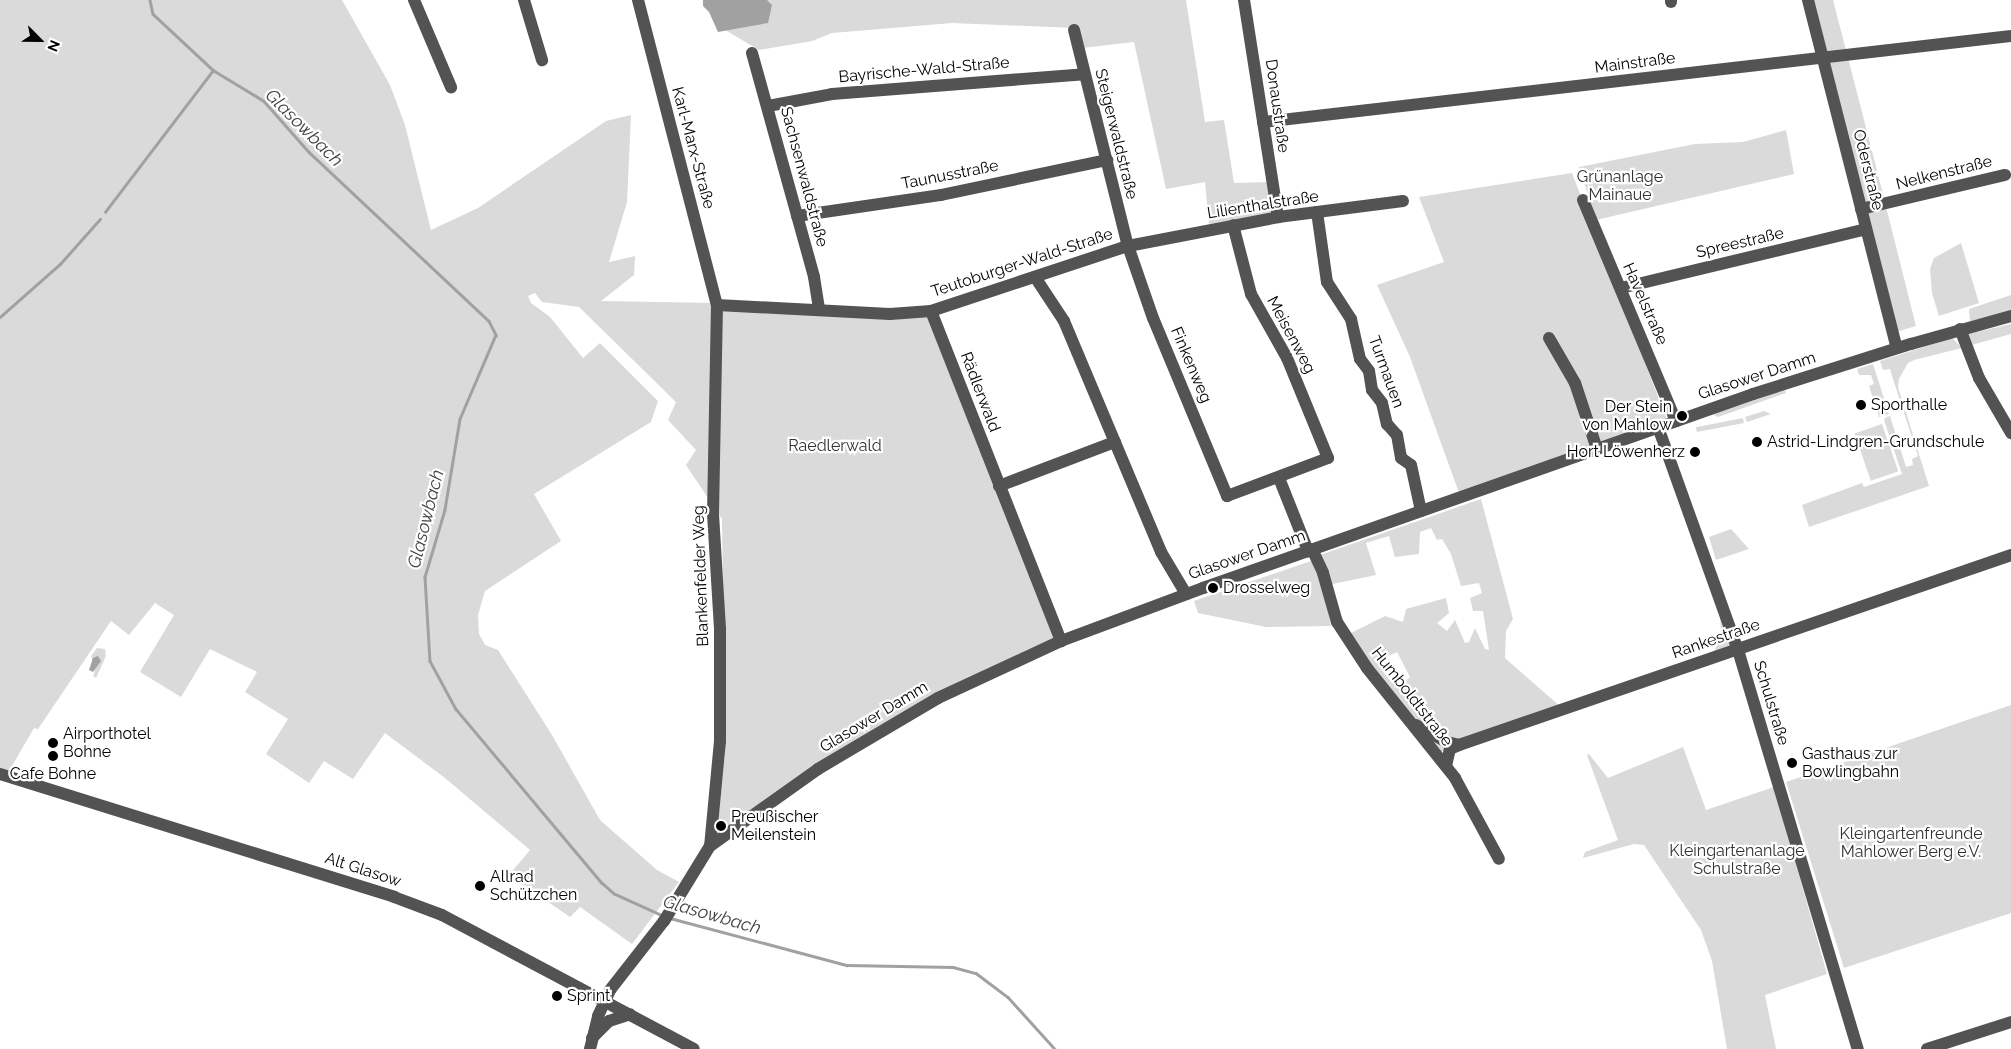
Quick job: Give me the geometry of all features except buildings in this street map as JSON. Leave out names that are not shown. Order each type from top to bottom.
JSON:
[{"type":"street","points":[[414,0],[451,86]]},
{"type":"street","points":[[524,0],[542,60]]},
{"type":"street","name":"Karl-Marx-Straße","points":[[638,0],[717,305]]},
{"type":"street","name":"Donaustraße","points":[[1244,0],[1278,217]]},
{"type":"street","name":"Oderstraße","points":[[1808,0],[1897,348]]},
{"type":"street","name":"Steigerwaldstraße","points":[[1074,30],[1128,246]]},
{"type":"street","name":"Mainstraße","points":[[1263,122],[2011,36]]},
{"type":"street","name":"Sachsenwaldstraße","points":[[752,53],[814,277],[819,310]]},
{"type":"street","name":"Bayrische-Wald-Straße","points":[[768,106],[832,94],[1084,74]]},
{"type":"street","name":"Taunusstraße","points":[[797,216],[941,196],[1106,160]]},
{"type":"street","name":"Nelkenstraße","points":[[1861,209],[2005,175]]},
{"type":"street","name":"Havelstraße","points":[[1583,200],[1676,421]]},
{"type":"street","name":"Lilienthalstraße","points":[[1128,246],[1278,217],[1403,201]]},
{"type":"street","name":"Turmauen","points":[[1317,212],[1327,282],[1351,320],[1360,359],[1368,372],[1372,390],[1382,403],[1387,424],[1396,436],[1401,458],[1411,465],[1421,511]]},
{"type":"street","name":"Meisenweg","points":[[1233,225],[1251,294],[1287,358],[1328,458],[1279,478]]},
{"type":"street","name":"Spreestraße","points":[[1621,288],[1866,229]]},
{"type":"street","name":"Teutoburger-Wald-Straße","points":[[717,305],[890,314],[930,311],[1128,246]]},
{"type":"street","name":"Finkenweg","points":[[1128,246],[1153,318],[1228,496],[1279,478]]},
{"type":"street","points":[[1035,277],[1064,320],[1162,552],[1186,594]]},
{"type":"street","name":"Blankenfelder Weg","points":[[710,846],[719,781],[720,724],[720,629],[713,514],[717,305]]},
{"type":"street","name":"Rädlerwald","points":[[930,311],[1061,641]]},
{"type":"street","name":"Glasower Damm","points":[[591,1043],[604,1000],[667,916],[710,846],[787,790],[887,726],[974,680],[1061,641],[1186,594],[1658,427],[1897,348],[2011,316]]},
{"type":"street","points":[[1960,329],[1979,378],[2011,433]]},
{"type":"street","points":[[1549,338],[1575,383],[1597,449]]},
{"type":"street","name":"Schulstraße","points":[[1658,427],[1738,650],[1858,1049]]},
{"type":"street","points":[[998,486],[1115,442]]},
{"type":"street","name":"Humboldtstraße","points":[[1279,478],[1310,550],[1323,573],[1337,622],[1367,668],[1455,778],[1499,859]]},
{"type":"street","name":"Rankestraße","points":[[1459,744],[2011,555]]},
{"type":"street","points":[[1409,722],[1447,742],[1459,744]]},
{"type":"street","points":[[1446,766],[1450,749],[1459,744]]},
{"type":"street","name":"Alt Glasow","points":[[0,774],[421,907],[474,930],[694,1049]]},
{"type":"street","points":[[591,1043],[609,1021],[630,1014]]},
{"type":"street","points":[[1927,1049],[2011,1022]]},
{"type":"green space","name":"Raedlerwald","points":[[0,0],[342,0],[390,85],[405,125],[431,230],[478,208],[606,121],[631,115],[627,202],[609,262],[635,256],[634,275],[601,301],[715,303],[929,315],[1055,640],[1017,656],[722,829],[718,824],[725,754],[722,519],[686,465],[696,450],[668,420],[676,402],[579,307],[542,302],[535,293],[528,296],[531,303],[550,317],[583,358],[600,343],[658,401],[651,422],[534,494],[561,541],[485,591],[478,615],[479,634],[485,645],[498,650],[552,735],[600,820],[657,870],[679,882],[632,944],[580,907],[570,917],[509,875],[530,850],[445,778],[385,733],[353,779],[324,761],[309,783],[266,754],[288,719],[245,692],[257,672],[210,649],[181,697],[140,672],[174,615],[155,603],[129,635],[111,621],[38,729],[34,728],[8,773],[0,771]]},
{"type":"green space","points":[[727,0],[1186,0],[1205,122],[1224,120],[1234,183],[1269,182],[1274,214],[1209,224],[1205,182],[1166,189],[1134,42],[1082,48],[1075,28],[952,23],[832,33],[812,41],[759,50],[727,31],[724,22]]},
{"type":"green space","points":[[1812,0],[1833,0],[1871,147],[1916,326],[1896,332]]},
{"type":"green space","name":"Grünanlage Mainaue","points":[[1786,130],[1794,174],[1596,220],[1579,167],[1695,144],[1743,142]]},
{"type":"green space","points":[[1572,173],[1667,420],[1459,493],[1410,357],[1377,285],[1444,262],[1419,197]]},
{"type":"green space","points":[[1961,243],[1979,303],[1939,316],[1932,293],[1930,269],[1934,258]]},
{"type":"green space","points":[[2011,295],[2011,313],[1970,321],[1969,309]]},
{"type":"green space","points":[[2011,324],[2011,334],[1968,346],[1968,334]]},
{"type":"green space","points":[[1952,338],[1962,348],[1914,360],[1908,363],[1899,379],[1898,387],[1929,486],[1809,527],[1802,505],[1862,483],[1864,487],[1902,474],[1884,420],[1886,417],[1890,416],[1906,467],[1913,465],[1912,459],[1918,456],[1890,369],[1883,370],[1880,361]]},
{"type":"green space","points":[[1873,364],[1889,414],[1879,417],[1869,386],[1874,384],[1871,375],[1859,375],[1857,369]]},
{"type":"green space","points":[[1784,387],[1786,393],[1718,417],[1714,415],[1713,412]]},
{"type":"green space","points":[[1764,411],[1771,414],[1747,422],[1745,417]]},
{"type":"green space","points":[[1743,418],[1744,423],[1697,432],[1696,427]]},
{"type":"green space","points":[[1882,424],[1898,471],[1871,481],[1855,433]]},
{"type":"green space","points":[[1481,499],[1513,619],[1506,631],[1505,658],[1562,708],[1440,752],[1387,690],[1351,633],[1385,616],[1403,622],[1406,609],[1446,598],[1449,613],[1437,623],[1447,631],[1455,620],[1465,643],[1469,642],[1475,628],[1485,649],[1489,650],[1483,611],[1473,611],[1470,598],[1482,593],[1479,583],[1461,586],[1451,554],[1442,539],[1437,540],[1431,528],[1420,532],[1419,554],[1395,557],[1389,536],[1366,543],[1376,575],[1328,585],[1317,556]],"holes":[[[1397,652],[1410,677],[1399,687],[1378,661]]]},
{"type":"green space","points":[[1731,529],[1749,549],[1716,560],[1709,537]]},
{"type":"green space","points":[[1311,561],[1320,574],[1331,626],[1266,627],[1198,613],[1194,601]]},
{"type":"green space","points":[[1720,612],[1730,645],[1728,650],[1713,655],[1721,634]]},
{"type":"green space","points":[[97,648],[105,649],[106,656],[96,678],[93,676],[95,671],[91,656]]},
{"type":"green space","name":"Kleingartenfreunde Mahlower Berg e.V.","points":[[2011,705],[2011,913],[1844,968],[1786,782]]},
{"type":"green space","name":"Kleingartenanlage Schulstraße","points":[[1683,747],[1706,810],[1774,787],[1827,974],[1765,995],[1776,1049],[1727,1049],[1712,961],[1701,930],[1644,845],[1634,844],[1583,858],[1585,852],[1618,840],[1587,755],[1589,754],[1608,778]]},
{"type":"shaded area","points":[[703,0],[767,0],[772,5],[768,23],[718,32],[709,12],[703,6]]},
{"type":"shaded area","points":[[98,656],[101,661],[93,672],[89,670],[93,658]]},
{"type":"waterway","name":"Glasowbach","points":[[150,0],[153,14],[213,70],[264,101],[309,152],[489,321],[496,335],[460,419],[445,510],[425,577],[430,661],[456,709],[601,882],[615,894],[662,915]]},
{"type":"waterway","points":[[105,212],[213,70]]},
{"type":"waterway","points":[[0,317],[60,264],[100,219]]},
{"type":"waterway","name":"Glasowbach","points":[[670,918],[847,965],[953,967],[976,973],[1008,997],[1055,1049]]},
{"type":"place","name":"Sporthalle","points":[[1861,405]]},
{"type":"place","name":"Der Stein von Mahlow","points":[[1682,416]]},
{"type":"place","name":"Astrid-Lindgren-Grundschule","points":[[1757,442]]},
{"type":"place","name":"Hort Löwenherz","points":[[1695,452]]},
{"type":"place","name":"Drosselweg","points":[[1213,588]]},
{"type":"place","name":"Airporthotel Bohne","points":[[53,743]]},
{"type":"place","name":"Cafe Bohne","points":[[53,756]]},
{"type":"place","name":"Gasthaus zur Bowlingbahn","points":[[1792,763]]},
{"type":"place","name":"Preußischer Meilenstein","points":[[721,826]]},
{"type":"place","name":"Allrad Schützchen","points":[[480,886]]},
{"type":"place","name":"Sprint","points":[[557,996]]}]
